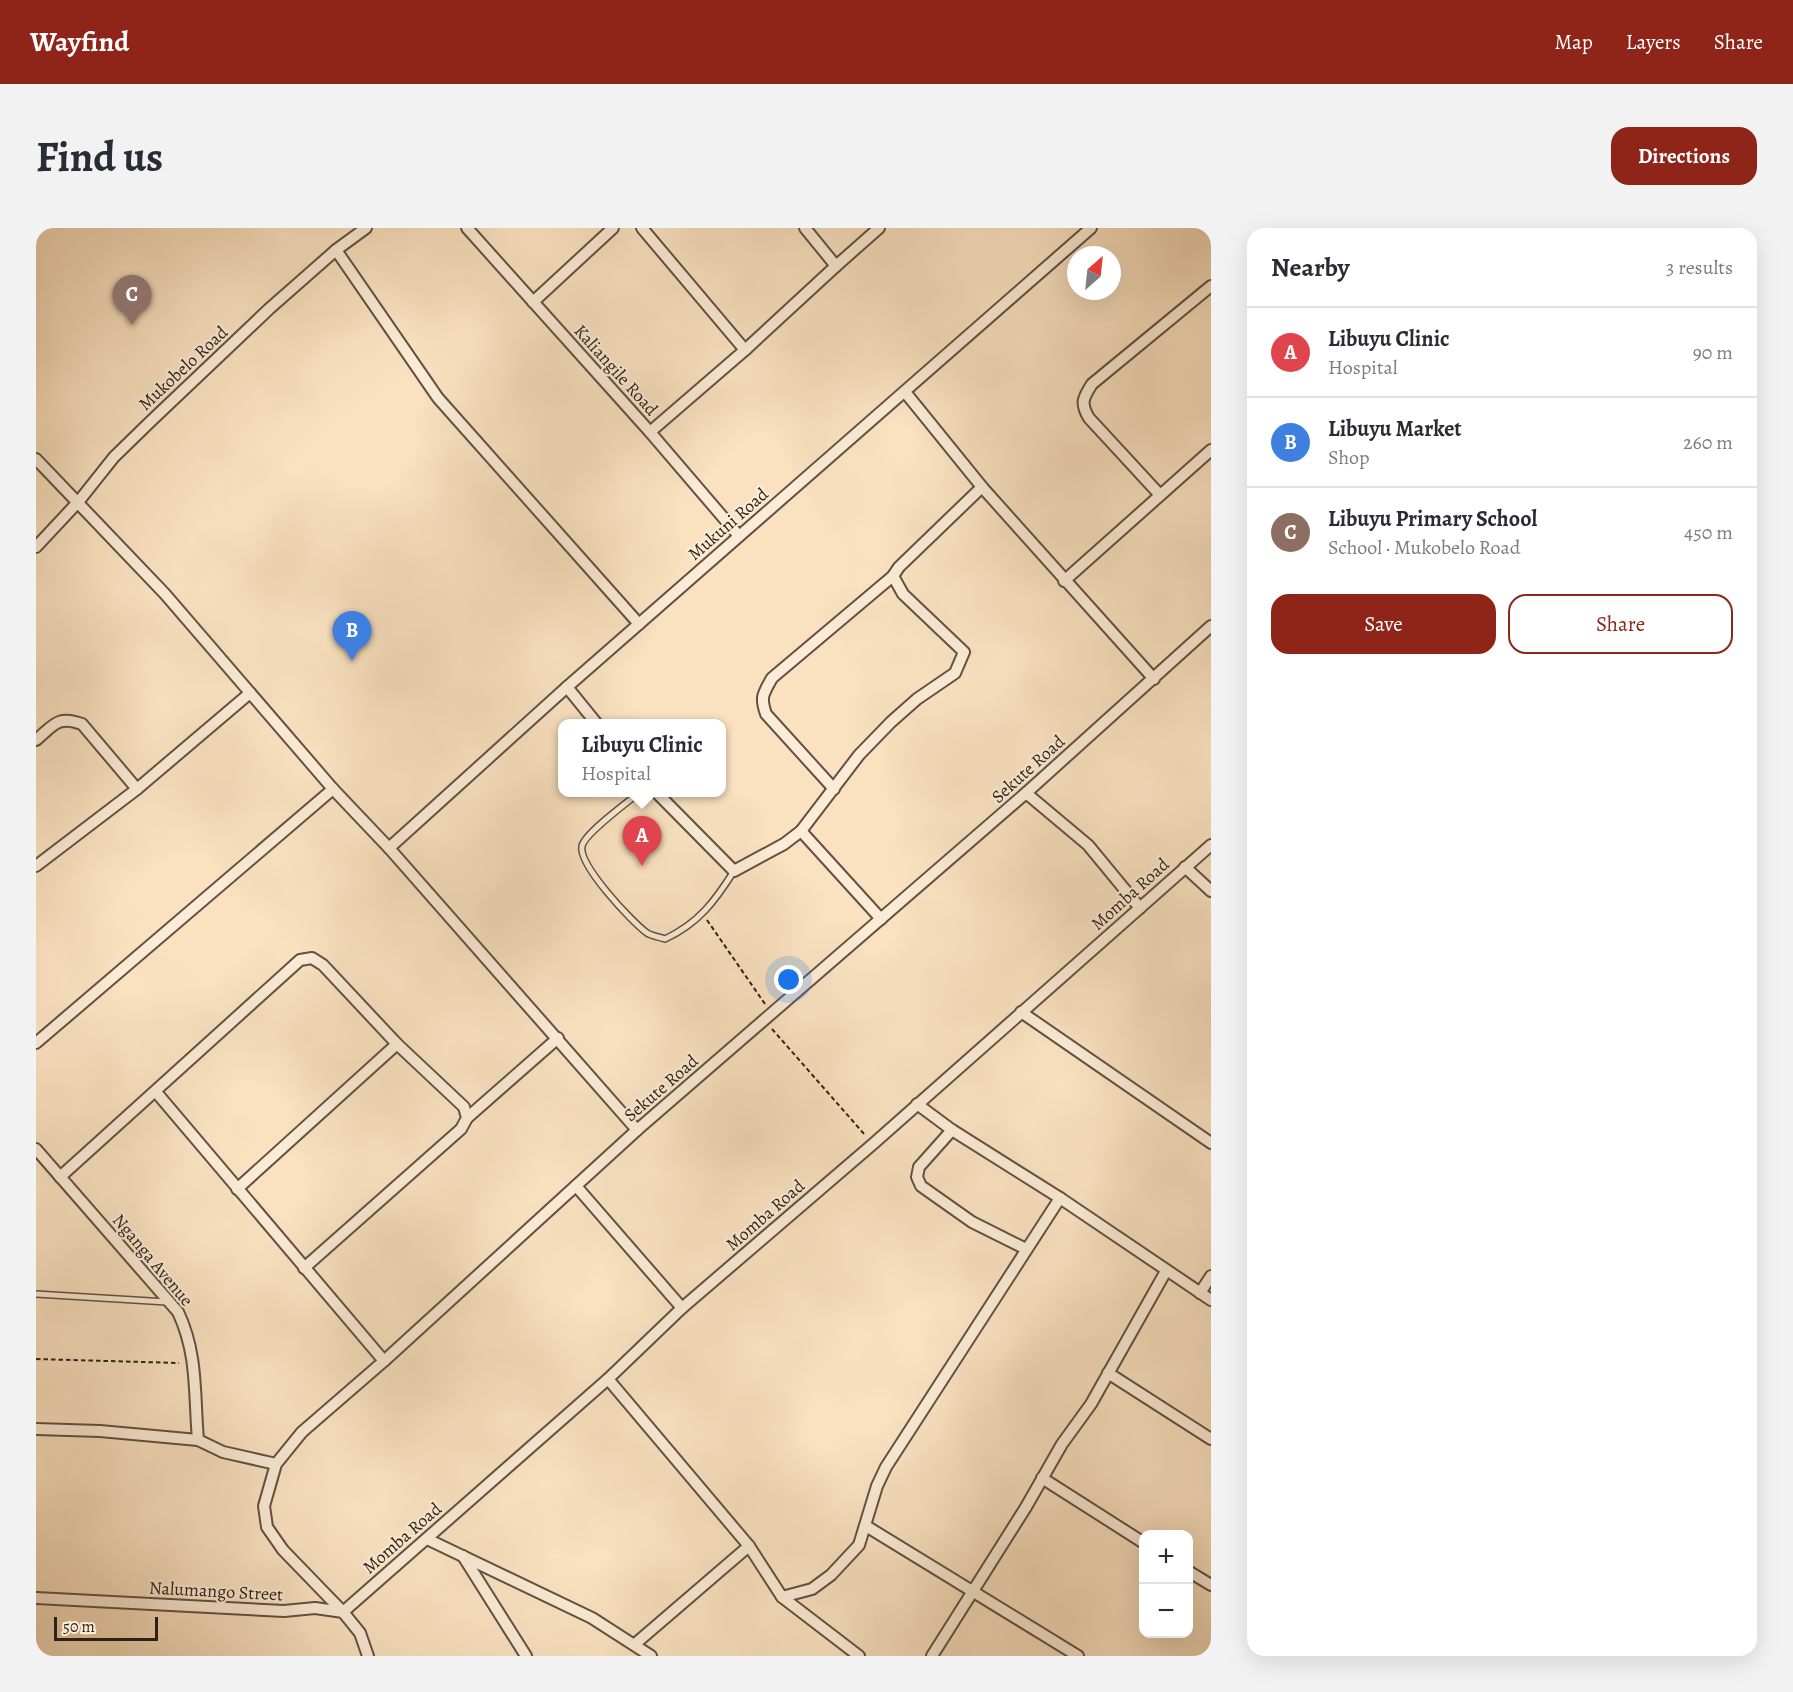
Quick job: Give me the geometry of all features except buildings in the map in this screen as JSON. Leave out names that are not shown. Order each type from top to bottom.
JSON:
[{"type":"street","name":"Mukobelo Road","points":[[36,547],[79,501],[114,457],[151,421],[269,309],[336,250],[366,228]]},
{"type":"street","name":"Kaliangile Road","points":[[467,228],[650,432],[739,536]]},
{"type":"street","points":[[533,302],[613,228]]},
{"type":"street","points":[[642,228],[745,351]]},
{"type":"street","points":[[805,228],[836,266]]},
{"type":"street","points":[[650,432],[745,351],[879,228]]},
{"type":"street","name":"Mukuni Road","points":[[389,848],[567,687],[1091,228]]},
{"type":"street","points":[[336,250],[438,398],[639,624]]},
{"type":"street","points":[[1160,495],[1089,418],[1084,408],[1084,397],[1092,384],[1211,286]]},
{"type":"street","points":[[905,392],[982,487],[1154,679]]},
{"type":"street","points":[[1064,581],[1211,450]]},
{"type":"street","points":[[36,459],[79,501],[165,594],[333,789],[389,848],[637,1130]]},
{"type":"street","points":[[834,789],[766,714],[761,699],[772,678],[893,576],[899,567],[982,487]]},
{"type":"street","points":[[661,797],[734,871],[784,844],[801,831],[859,755],[917,699],[955,673],[964,652],[903,594],[893,576]]},
{"type":"street","name":"Sekute Road","points":[[343,1612],[283,1550],[267,1527],[264,1506],[276,1464],[302,1432],[384,1361],[637,1130],[1026,793],[1211,626]]},
{"type":"street","points":[[567,687],[594,719]]},
{"type":"street","points":[[36,866],[137,789],[250,693]]},
{"type":"street","points":[[36,740],[61,720],[82,724],[137,789]]},
{"type":"street","points":[[36,1043],[333,789]]},
{"type":"street","points":[[1026,793],[1088,845],[1140,908]]},
{"type":"street","points":[[801,831],[881,919]]},
{"type":"street","name":"Momba Road","points":[[343,1612],[608,1379],[682,1308],[873,1144],[1211,845]]},
{"type":"street","points":[[1185,867],[1211,891]]},
{"type":"street","points":[[60,1177],[300,960],[312,957],[323,965],[397,1044],[464,1107],[467,1118]]},
{"type":"street","points":[[1021,1012],[1211,1143]]},
{"type":"street","points":[[304,1268],[461,1129],[467,1118],[558,1038]]},
{"type":"street","points":[[237,1189],[397,1044]]},
{"type":"street","points":[[156,1092],[384,1361]]},
{"type":"street","points":[[917,1104],[952,1130],[1060,1198],[1211,1300]]},
{"type":"street","points":[[952,1130],[919,1167],[917,1177],[921,1186],[972,1222],[1026,1249]]},
{"type":"street","name":"Nganga Avenue","points":[[36,1149],[171,1302],[187,1331],[194,1364],[198,1440]]},
{"type":"street","points":[[576,1186],[682,1308]]},
{"type":"street","points":[[782,1597],[812,1588],[831,1575],[859,1545],[877,1486],[886,1467],[1060,1198]]},
{"type":"street","points":[[933,1656],[1062,1444],[1091,1404],[1166,1271]]},
{"type":"street","points":[[1200,1293],[1211,1276]]},
{"type":"street","points":[[1108,1373],[1211,1439]]},
{"type":"street","points":[[608,1379],[749,1546],[782,1597],[859,1656]]},
{"type":"street","points":[[36,1429],[99,1431],[198,1440],[223,1452],[276,1464]]},
{"type":"street","points":[[1042,1478],[1139,1539]]},
{"type":"street","points":[[866,1526],[1078,1656]]},
{"type":"street","points":[[427,1539],[592,1618],[651,1656]]},
{"type":"street","points":[[635,1644],[749,1546]]},
{"type":"street","points":[[462,1556],[526,1656]]},
{"type":"street","points":[[1193,1574],[1211,1585]]},
{"type":"street","name":"Nalumango Street","points":[[36,1598],[284,1611],[315,1608],[343,1612]]},
{"type":"street","points":[[343,1612],[360,1633],[368,1656]]},
{"type":"lane","points":[[634,797],[589,835],[582,846],[583,856],[609,897],[649,934],[665,939],[678,933],[703,915],[734,871]]},
{"type":"lane","points":[[36,1294],[171,1302]]},
{"type":"path","points":[[703,915],[768,1017],[873,1144]]},
{"type":"path","points":[[36,1359],[194,1364]]},
{"type":"place","name":"Libuyu Primary School","points":[[132,325]]},
{"type":"place","name":"Libuyu Market","points":[[352,661]]},
{"type":"place","name":"Libuyu Clinic","points":[[642,866]]}]
